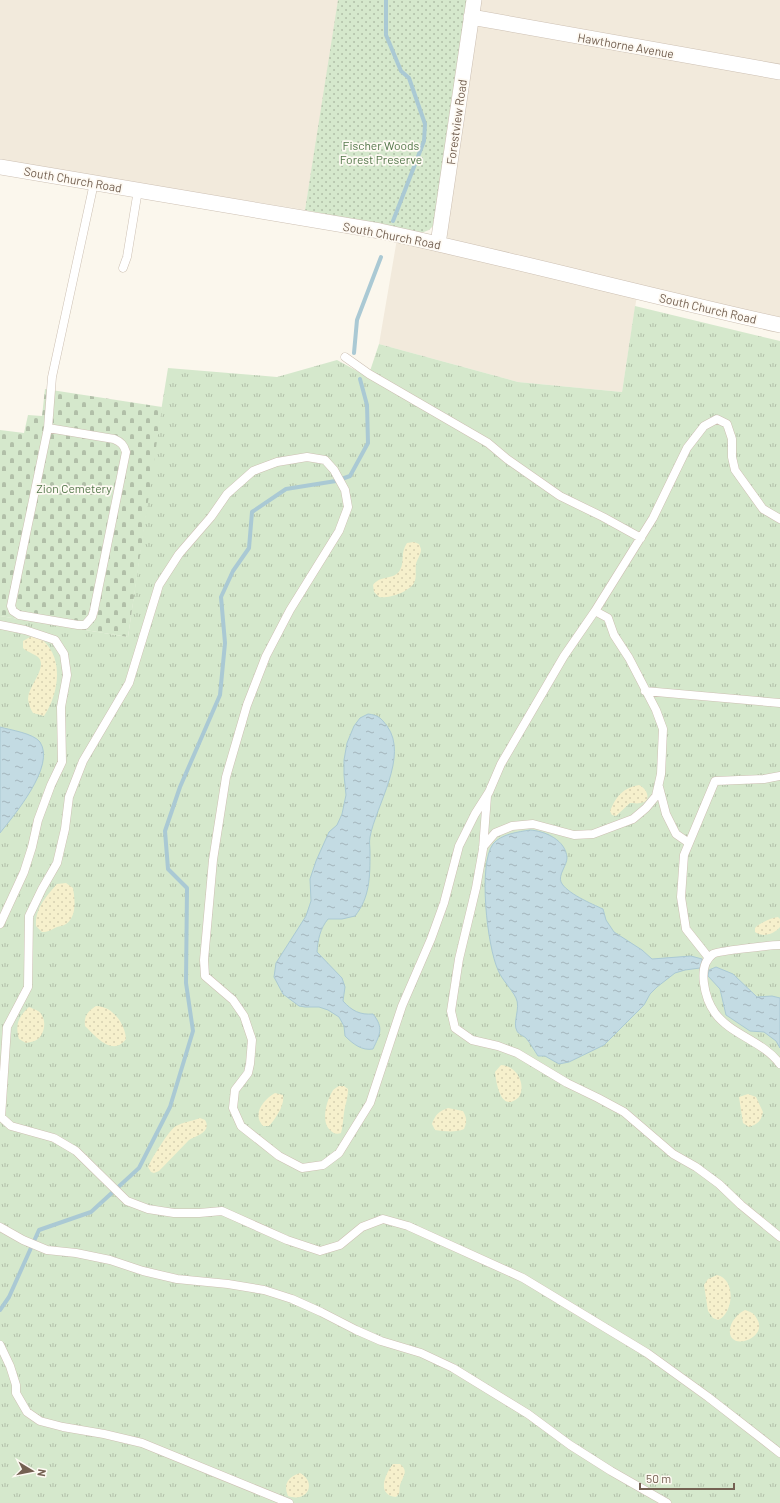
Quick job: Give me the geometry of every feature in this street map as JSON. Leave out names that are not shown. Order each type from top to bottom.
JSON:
[{"type":"street","name":"Forestview Road","points":[[438,244],[474,0]]},
{"type":"street","name":"Hawthorne Avenue","points":[[471,17],[780,72]]},
{"type":"street","name":"South Church Road","points":[[0,167],[380,231],[780,325]]},
{"type":"lane","points":[[48,428],[114,439],[120,441],[126,452],[94,610],[92,617],[85,625],[19,615],[13,611],[11,606],[48,428],[52,377],[94,183]]},
{"type":"lane","points":[[123,268],[127,257],[138,190]]},
{"type":"lane","points":[[345,357],[369,374],[488,443],[507,459],[560,496],[641,538]]},
{"type":"lane","points":[[780,519],[762,509],[735,470],[732,457],[732,439],[727,424],[717,419],[704,426],[687,448],[653,518],[641,538],[595,611],[564,656],[536,703],[501,764],[488,795],[475,814],[459,846],[444,903],[431,939],[402,1006],[370,1103],[339,1153],[323,1165],[302,1168],[279,1156],[241,1126],[233,1108],[235,1090],[248,1073],[252,1040],[244,1016],[233,1000],[205,976],[204,960],[213,860],[226,777],[247,705],[266,656],[290,610],[339,531],[348,507],[343,488],[336,472],[325,460],[307,457],[277,462],[253,471],[227,494],[211,517],[179,554],[159,585],[129,684],[83,761],[69,797],[65,829],[57,862],[29,916],[28,987],[7,1027],[1,1117],[11,1126],[54,1138],[76,1150],[127,1201],[148,1209],[174,1213],[222,1211],[287,1240],[320,1251],[340,1245],[362,1227],[383,1219],[408,1226],[523,1278],[646,1353],[708,1397],[780,1453]]},
{"type":"lane","points":[[483,847],[495,833],[512,826],[533,824],[574,835],[593,834],[633,819],[646,808],[656,796],[663,748],[663,729],[656,710],[614,635],[608,618],[595,611]]},
{"type":"lane","points":[[0,625],[25,630],[55,640],[64,654],[67,675],[61,707],[62,762],[51,785],[38,820],[32,847],[24,872],[0,924]]},
{"type":"lane","points":[[645,691],[780,703]]},
{"type":"lane","points":[[709,958],[686,929],[681,897],[684,855],[715,781],[764,779],[780,776]]},
{"type":"lane","points":[[658,784],[666,814],[676,834],[689,843]]},
{"type":"lane","points":[[488,795],[483,847],[476,888],[459,959],[451,1011],[455,1028],[472,1040],[498,1046],[517,1054],[567,1083],[624,1112],[673,1154],[696,1167],[719,1184],[780,1238]]},
{"type":"lane","points":[[780,946],[714,953],[706,962],[704,977],[705,991],[715,1013],[725,1023],[769,1052],[780,1064]]},
{"type":"lane","points":[[0,1226],[25,1241],[47,1250],[76,1253],[110,1260],[143,1271],[177,1279],[228,1284],[264,1290],[292,1299],[381,1341],[421,1353],[454,1368],[528,1414],[570,1445],[667,1503]]},
{"type":"lane","points":[[0,1345],[10,1366],[16,1385],[16,1393],[27,1412],[40,1421],[142,1443],[290,1503]]},
{"type":"shaded area","points":[[0,0],[340,0],[305,210],[0,161]]},
{"type":"shaded area","points":[[470,0],[780,0],[780,319],[443,240]]},
{"type":"shaded area","points":[[397,239],[637,295],[622,392],[518,382],[379,344]]},
{"type":"green space","name":"Fischer Woods Forest Preserve","points":[[338,0],[470,0],[435,224],[429,230],[421,233],[305,210]]},
{"type":"green space","points":[[635,306],[780,341],[780,1503],[0,1503],[0,616],[128,637],[168,368],[277,377],[337,360],[368,377],[379,344],[518,382],[622,392]]},
{"type":"green space","name":"Zion Cemetery","points":[[45,389],[162,407],[128,637],[0,616],[0,430],[24,433],[28,415],[42,416]]},
{"type":"sand","points":[[414,542],[419,544],[421,549],[416,564],[416,576],[414,583],[408,589],[398,594],[388,597],[379,597],[374,592],[373,585],[379,580],[391,577],[398,573],[407,543]]},
{"type":"sand","points":[[37,636],[46,643],[52,652],[56,662],[57,673],[54,696],[44,716],[33,713],[28,699],[41,667],[41,662],[39,658],[23,648],[23,641],[30,637]]},
{"type":"sand","points":[[639,785],[645,789],[647,795],[646,800],[639,803],[630,803],[616,816],[612,815],[610,811],[618,797],[629,788]]},
{"type":"sand","points":[[66,883],[73,888],[75,902],[72,917],[65,925],[42,932],[36,926],[39,908],[57,884]]},
{"type":"sand","points":[[778,917],[780,919],[780,927],[775,932],[761,935],[755,932],[755,928],[760,924]]},
{"type":"sand","points":[[96,1006],[107,1009],[117,1016],[123,1027],[126,1039],[121,1044],[110,1046],[99,1040],[85,1026],[87,1014]]},
{"type":"sand","points":[[29,1007],[41,1013],[44,1020],[44,1027],[39,1038],[26,1043],[19,1039],[17,1030],[18,1022],[22,1014]]},
{"type":"sand","points":[[501,1065],[515,1071],[521,1081],[522,1086],[519,1097],[511,1102],[507,1102],[504,1099],[497,1086],[495,1072]]},
{"type":"sand","points":[[339,1086],[344,1086],[348,1089],[348,1095],[344,1110],[342,1130],[341,1133],[338,1134],[332,1132],[327,1126],[325,1112],[333,1090]]},
{"type":"sand","points":[[275,1093],[283,1095],[283,1103],[269,1126],[263,1126],[259,1117],[260,1108],[267,1099]]},
{"type":"sand","points":[[748,1094],[756,1097],[763,1112],[759,1122],[749,1127],[743,1123],[739,1097]]},
{"type":"sand","points":[[448,1108],[463,1111],[466,1120],[464,1129],[453,1131],[435,1130],[432,1124],[434,1118],[442,1110]]},
{"type":"sand","points":[[200,1118],[205,1120],[207,1124],[207,1127],[203,1133],[189,1140],[159,1171],[154,1173],[151,1172],[148,1167],[169,1133],[176,1126]]},
{"type":"sand","points":[[717,1275],[723,1278],[727,1283],[731,1296],[727,1311],[718,1320],[713,1318],[708,1311],[704,1285],[708,1279]]},
{"type":"sand","points":[[745,1310],[752,1313],[756,1317],[759,1325],[758,1330],[756,1335],[746,1341],[736,1341],[730,1334],[732,1322]]},
{"type":"sand","points":[[393,1464],[400,1464],[405,1471],[399,1494],[396,1497],[386,1492],[384,1488],[385,1478]]},
{"type":"sand","points":[[300,1473],[308,1481],[308,1490],[301,1497],[288,1496],[286,1485],[292,1477]]},
{"type":"water","points":[[368,714],[379,717],[387,726],[393,738],[394,752],[393,766],[389,781],[373,824],[370,837],[370,870],[368,886],[364,902],[355,916],[342,919],[328,919],[320,934],[317,952],[342,978],[345,987],[343,1001],[353,1010],[364,1014],[373,1014],[379,1023],[380,1031],[373,1049],[365,1049],[351,1042],[345,1036],[344,1026],[339,1017],[328,1010],[319,1007],[299,1006],[283,994],[274,977],[276,963],[306,916],[311,901],[310,879],[316,861],[329,832],[337,825],[342,814],[346,795],[344,760],[347,743],[354,726],[360,718]]},
{"type":"water","points":[[0,727],[32,736],[40,742],[43,752],[42,764],[38,777],[23,803],[0,833]]},
{"type":"water","points":[[530,830],[542,832],[559,841],[566,852],[567,858],[560,879],[561,882],[574,894],[603,909],[606,920],[614,932],[642,950],[652,959],[691,956],[702,959],[702,966],[700,968],[675,973],[657,987],[650,994],[644,1005],[604,1045],[569,1062],[559,1064],[545,1056],[538,1056],[526,1038],[517,1031],[515,1024],[518,1006],[516,998],[498,970],[490,943],[485,886],[488,854],[493,844],[500,838]]},
{"type":"water","points":[[716,967],[733,974],[757,997],[772,996],[780,998],[780,1048],[776,1041],[764,1032],[750,1031],[726,1015],[720,989],[708,976],[709,970]]},
{"type":"waterway","points":[[386,0],[386,35],[401,71],[409,78],[425,124],[424,141],[393,221]]},
{"type":"waterway","points":[[354,353],[357,320],[381,257]]},
{"type":"waterway","points":[[0,1310],[9,1297],[39,1230],[91,1212],[139,1168],[170,1107],[193,1031],[186,983],[187,888],[168,869],[165,831],[180,787],[220,695],[225,643],[221,597],[233,571],[249,548],[252,512],[286,489],[336,481],[350,476],[368,443],[367,405],[360,379]]}]
